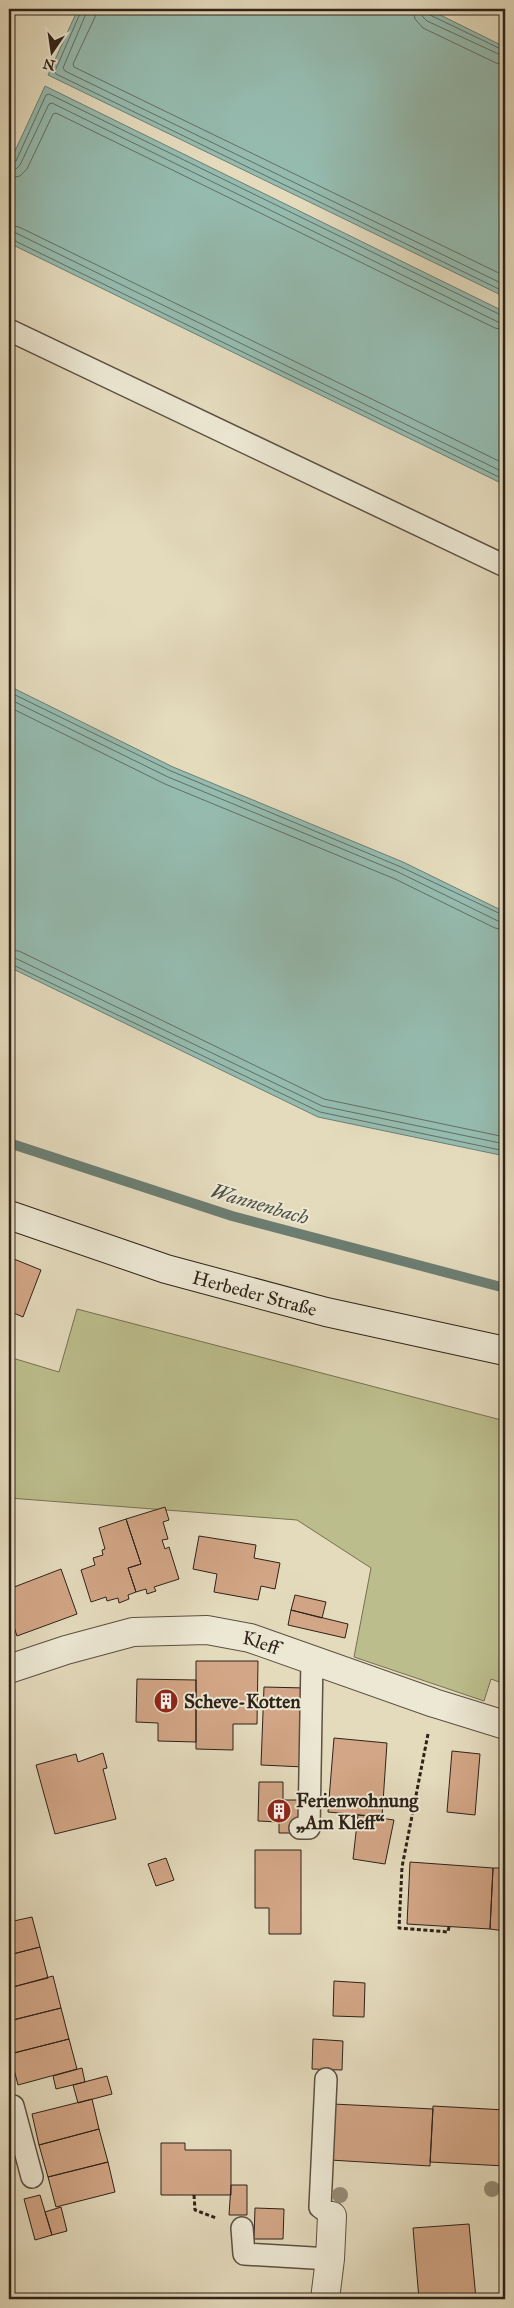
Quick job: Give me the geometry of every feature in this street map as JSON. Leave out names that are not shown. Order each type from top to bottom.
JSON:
[{"type":"street","name":"Herbeder Straße","points":[[9,1215],[166,1269],[326,1312],[505,1351]]},
{"type":"street","name":"Kleff","points":[[9,1669],[66,1650],[133,1632],[207,1630],[250,1638],[505,1726]]},
{"type":"street","points":[[324,2299],[330,2259],[332,2216]]},
{"type":"lane","points":[[9,330],[505,566]]},
{"type":"lane","points":[[300,1828],[309,1828],[312,1659]]},
{"type":"lane","points":[[326,2079],[320,2207],[332,2216]]},
{"type":"lane","points":[[10,2101],[32,2177]]},
{"type":"lane","points":[[242,2228],[244,2254],[330,2259]]},
{"type":"path","points":[[434,1703],[402,1867],[400,1928],[448,1932],[449,1927]]},
{"type":"path","points":[[194,2195],[195,2210],[242,2228]]},
{"type":"green space","points":[[77,1309],[505,1421],[505,1684],[491,1679],[484,1701],[354,1657],[371,1568],[297,1520],[9,1498],[9,1357],[59,1372]]},
{"type":"water","points":[[78,9],[428,9],[505,47],[505,297],[48,75]]},
{"type":"water","points":[[45,86],[505,312],[505,485],[9,243],[9,164]]},
{"type":"water","points":[[9,686],[173,767],[403,862],[505,912],[505,1156],[318,1117],[9,967]]},
{"type":"building","points":[[9,1257],[41,1270],[23,1317],[9,1311]]},
{"type":"building","points":[[165,1507],[169,1520],[163,1522],[168,1539],[162,1540],[165,1549],[169,1547],[179,1579],[154,1587],[156,1591],[147,1594],[146,1589],[136,1592],[128,1568],[141,1564],[126,1519]]},
{"type":"building","points":[[126,1519],[141,1564],[128,1568],[136,1592],[128,1595],[129,1599],[119,1603],[118,1598],[107,1601],[106,1597],[91,1602],[81,1570],[95,1565],[93,1558],[103,1555],[102,1550],[105,1549],[99,1528]]},
{"type":"building","points":[[199,1536],[256,1545],[254,1558],[280,1563],[275,1589],[261,1586],[258,1600],[214,1592],[217,1574],[193,1569]]},
{"type":"building","points":[[61,1569],[77,1614],[17,1636],[9,1613],[9,1589]]},
{"type":"building","points":[[295,1595],[326,1602],[322,1618],[291,1610]]},
{"type":"building","points":[[291,1610],[348,1624],[345,1638],[288,1625]]},
{"type":"building","points":[[9,1613],[15,1630],[9,1632]]},
{"type":"building","points":[[196,1661],[258,1661],[257,1724],[233,1724],[233,1750],[196,1749]]},
{"type":"building","name":"Scheve-Kotten","points":[[137,1679],[196,1680],[196,1742],[158,1741],[158,1723],[136,1722]]},
{"type":"building","points":[[264,1687],[306,1688],[304,1767],[261,1765]]},
{"type":"building","points":[[334,1738],[387,1743],[382,1817],[328,1812]]},
{"type":"building","points":[[452,1751],[480,1754],[475,1815],[447,1812]]},
{"type":"building","points":[[103,1753],[107,1768],[103,1769],[116,1819],[55,1834],[36,1765],[76,1754],[78,1762]]},
{"type":"building","name":"Ferienwohnung „Am Kleff“","points":[[259,1782],[283,1782],[283,1800],[300,1800],[300,1833],[279,1833],[279,1822],[258,1821]]},
{"type":"building","points":[[358,1815],[394,1820],[385,1864],[353,1859]]},
{"type":"building","points":[[255,1850],[301,1850],[301,1934],[269,1934],[269,1908],[255,1908]]},
{"type":"building","points":[[166,1858],[174,1880],[156,1886],[148,1864]]},
{"type":"building","points":[[410,1862],[493,1868],[490,1929],[407,1924]]},
{"type":"building","points":[[493,1868],[505,1868],[505,1931],[490,1929]]},
{"type":"building","points":[[32,1917],[40,1947],[9,1955],[9,1922]]},
{"type":"building","points":[[40,1947],[48,1978],[9,1988],[9,1955]]},
{"type":"building","points":[[53,1976],[61,2008],[9,2021],[9,1988]]},
{"type":"building","points":[[334,1981],[365,1983],[364,2017],[333,2016]]},
{"type":"building","points":[[61,2008],[69,2039],[10,2054],[9,2021]]},
{"type":"building","points":[[69,2039],[77,2069],[18,2085],[10,2054]]},
{"type":"building","points":[[313,2039],[343,2041],[342,2070],[312,2069]]},
{"type":"building","points":[[82,2068],[85,2082],[56,2089],[53,2076]]},
{"type":"building","points":[[107,2076],[112,2094],[78,2103],[73,2085]]},
{"type":"building","points":[[92,2099],[99,2129],[39,2145],[32,2114]]},
{"type":"building","points":[[333,2104],[433,2109],[430,2166],[330,2160]]},
{"type":"building","points":[[433,2106],[505,2110],[505,2166],[430,2162]]},
{"type":"building","points":[[99,2129],[108,2162],[48,2177],[39,2145]]},
{"type":"building","points":[[161,2143],[185,2143],[185,2150],[231,2150],[231,2195],[161,2195]]},
{"type":"building","points":[[108,2162],[115,2192],[56,2207],[48,2177]]},
{"type":"building","points":[[231,2185],[247,2185],[247,2215],[229,2215]]},
{"type":"building","points":[[40,2195],[52,2235],[35,2240],[24,2199]]},
{"type":"building","points":[[61,2207],[67,2231],[52,2235],[45,2212]]},
{"type":"building","points":[[255,2208],[284,2209],[283,2239],[254,2239]]},
{"type":"building","points":[[469,2224],[476,2299],[419,2299],[413,2228]]},
{"type":"waterway","name":"Wannenbach","points":[[9,1143],[232,1216],[505,1288]]},
{"type":"place","name":"Scheve-Kotten","points":[[166,1701]]},
{"type":"place","name":"Ferienwohnung „Am Kleff“","points":[[279,1811]]}]
